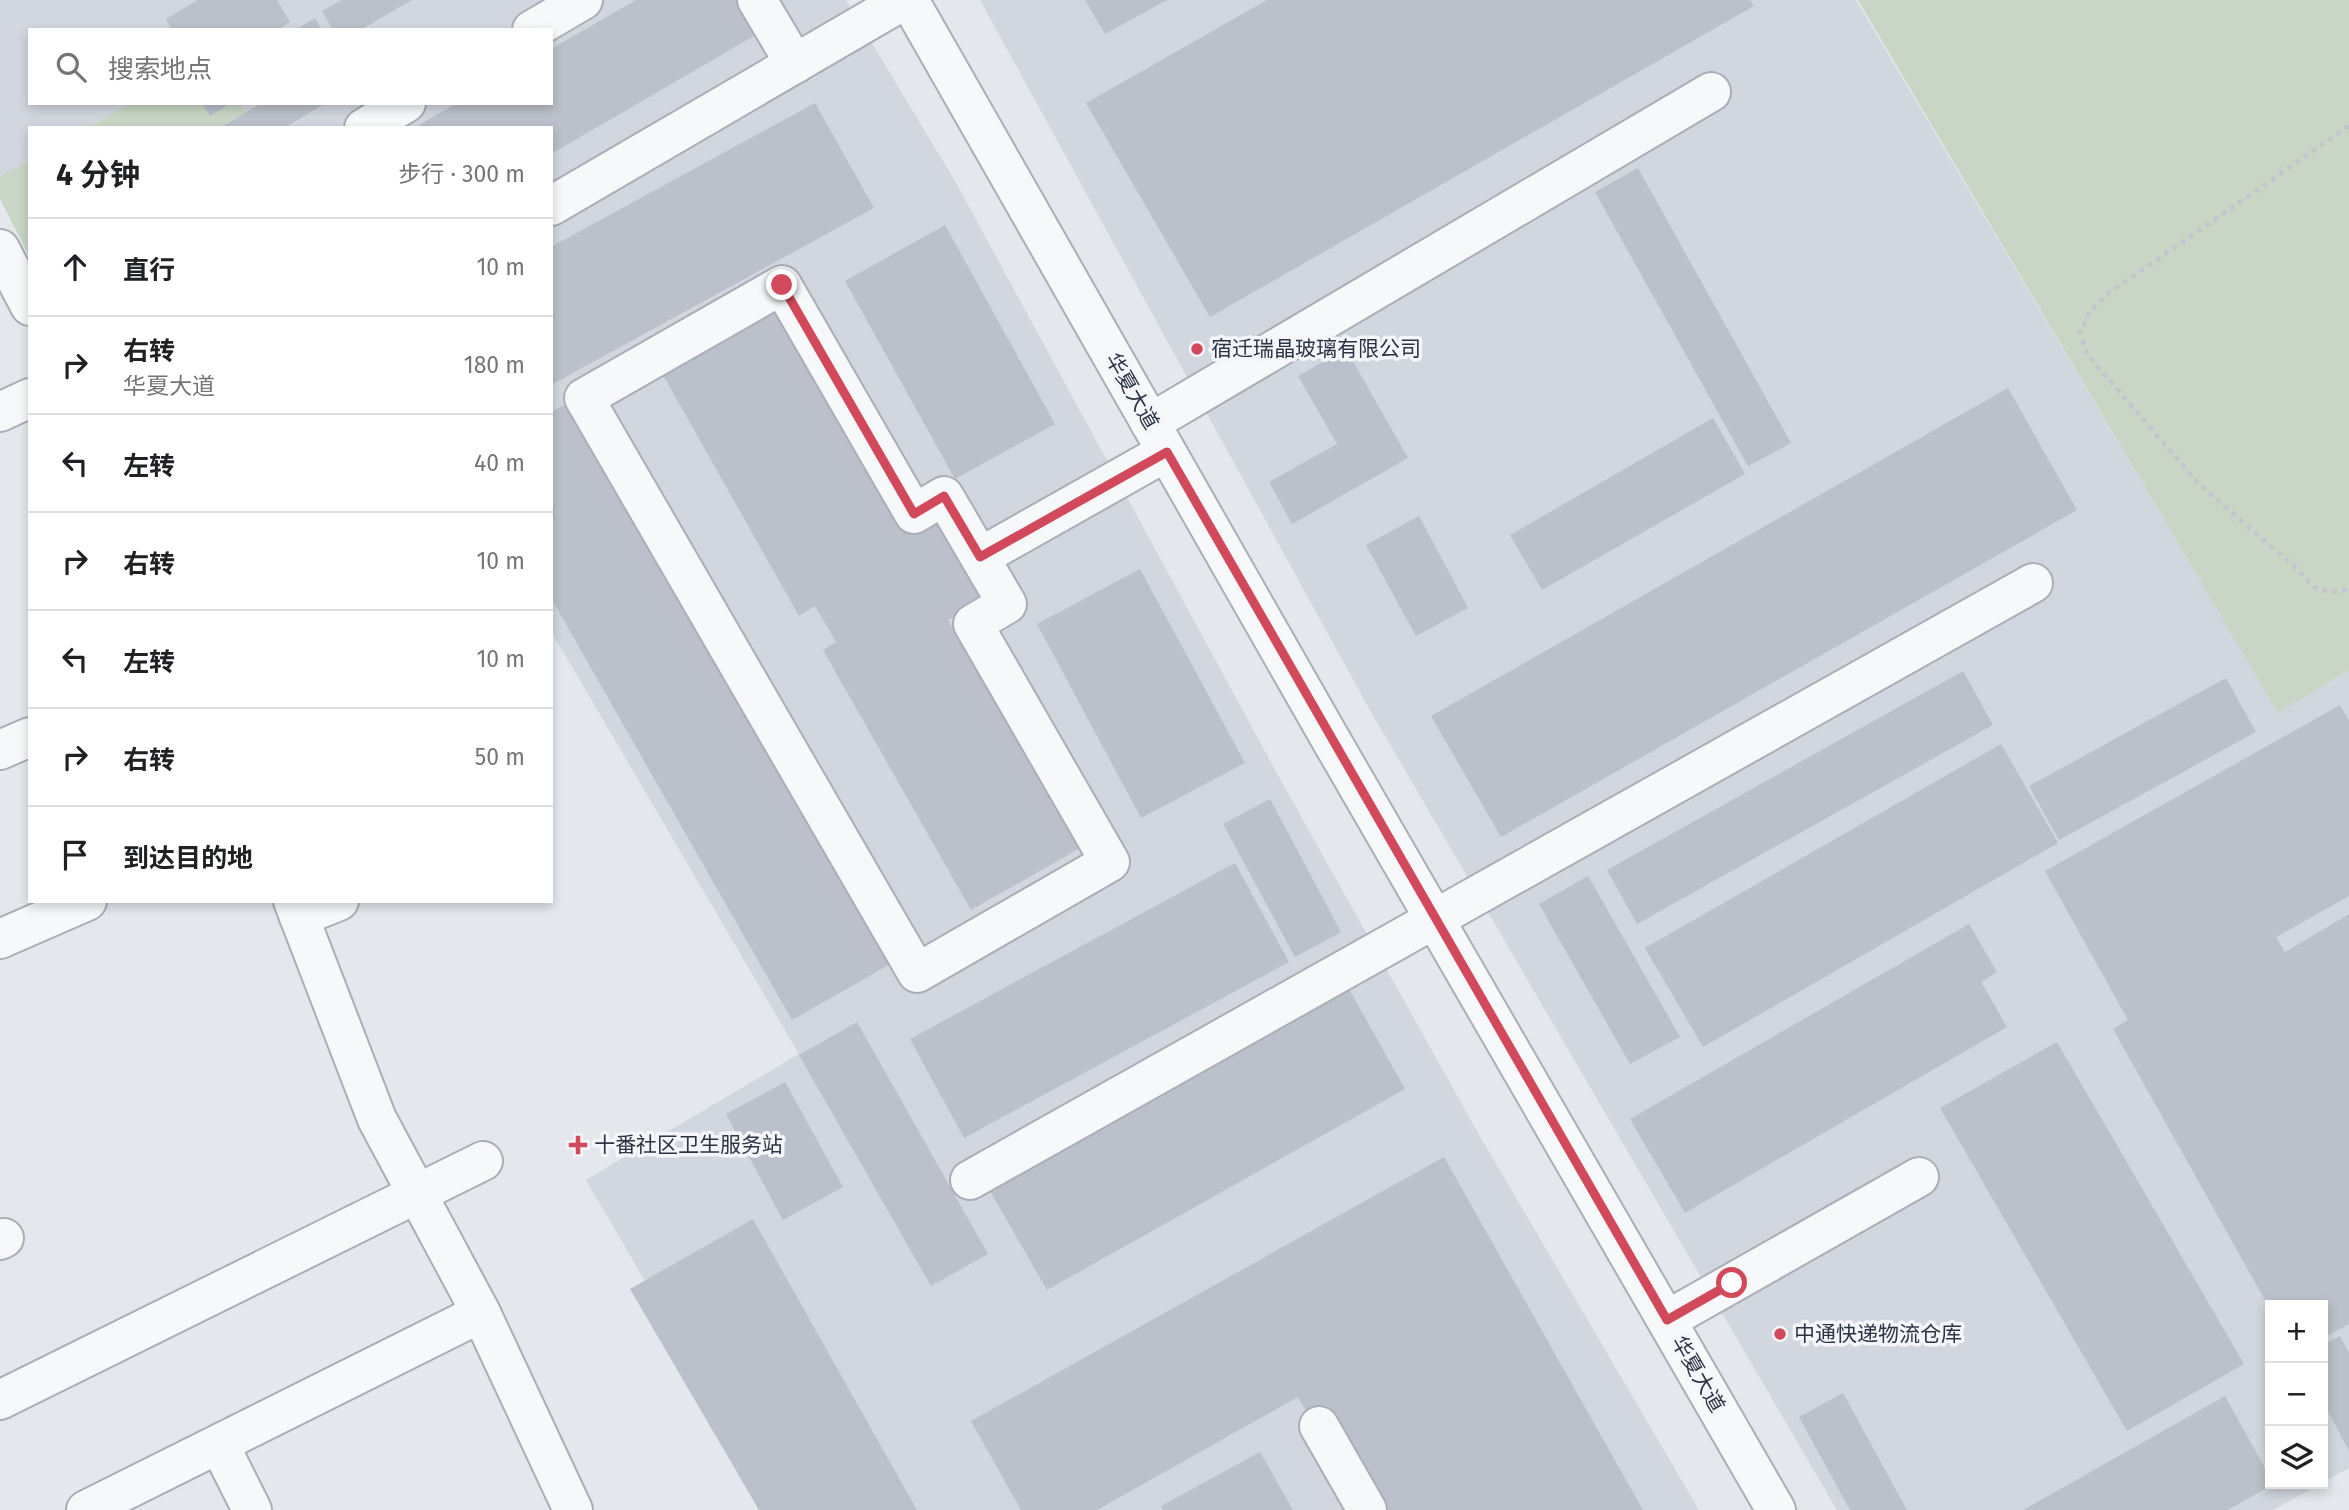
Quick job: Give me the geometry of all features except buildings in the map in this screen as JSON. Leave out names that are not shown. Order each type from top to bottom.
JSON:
[{"type":"street","points":[[535,28],[583,0]]},
{"type":"street","points":[[757,0],[795,64]]},
{"type":"street","points":[[553,205],[906,0]]},
{"type":"street","name":"华夏大道","points":[[906,0],[1776,1510]]},
{"type":"street","points":[[980,557],[1158,437],[1711,92]]},
{"type":"street","points":[[367,126],[403,105]]},
{"type":"street","points":[[0,249],[28,302]]},
{"type":"street","points":[[782,285],[914,514],[944,496],[980,557],[1007,604],[973,624],[1110,862],[917,973],[584,398],[782,285]]},
{"type":"street","points":[[0,412],[28,399]]},
{"type":"street","points":[[970,1180],[2033,583]]},
{"type":"street","points":[[0,750],[28,738]]},
{"type":"street","points":[[0,939],[82,903]]},
{"type":"street","points":[[328,903],[296,909],[377,1119],[481,1313],[573,1510]]},
{"type":"street","points":[[0,1400],[483,1161]]},
{"type":"street","points":[[1667,1320],[1919,1178]]},
{"type":"street","points":[[86,1510],[481,1313]]},
{"type":"street","points":[[1319,1426],[1367,1510]]},
{"type":"street","points":[[219,1444],[253,1510]]},
{"type":"path","points":[[2349,126],[2109,293],[2090,311],[2080,332],[2087,354],[2198,483],[2298,570],[2313,587],[2331,592],[2349,589]]},
{"type":"shaded area","points":[[0,0],[846,0],[955,181],[1279,777],[1478,1133],[1699,1510],[779,1510],[586,1180],[799,1054],[553,634],[553,126],[252,126],[240,105],[553,105],[553,28],[28,28],[28,105],[127,105],[91,126],[28,126],[28,161],[0,176]]},
{"type":"shaded area","points":[[980,0],[1856,0],[2278,712],[2349,670],[2349,1468],[2328,1479],[2328,1300],[2265,1300],[2265,1489],[2311,1489],[2273,1510],[1837,1510],[1367,705]]},
{"type":"green space","points":[[1858,0],[2349,0],[2349,670],[2278,713]]},
{"type":"green space","points":[[127,105],[240,105],[252,126],[91,126]]},
{"type":"green space","points":[[28,161],[28,254],[0,199],[0,176]]},
{"type":"place","name":"宿迁瑞晶玻璃有限公司","points":[[1197,349]]},
{"type":"place","name":"十番社区卫生服务站","points":[[578,1145]]},
{"type":"place","name":"中通快递物流仓库","points":[[1780,1334]]},
{"type":"route","points":[[782,285],[914,514],[944,496],[980,557],[1167,452],[1667,1320],[1732,1283]]}]
